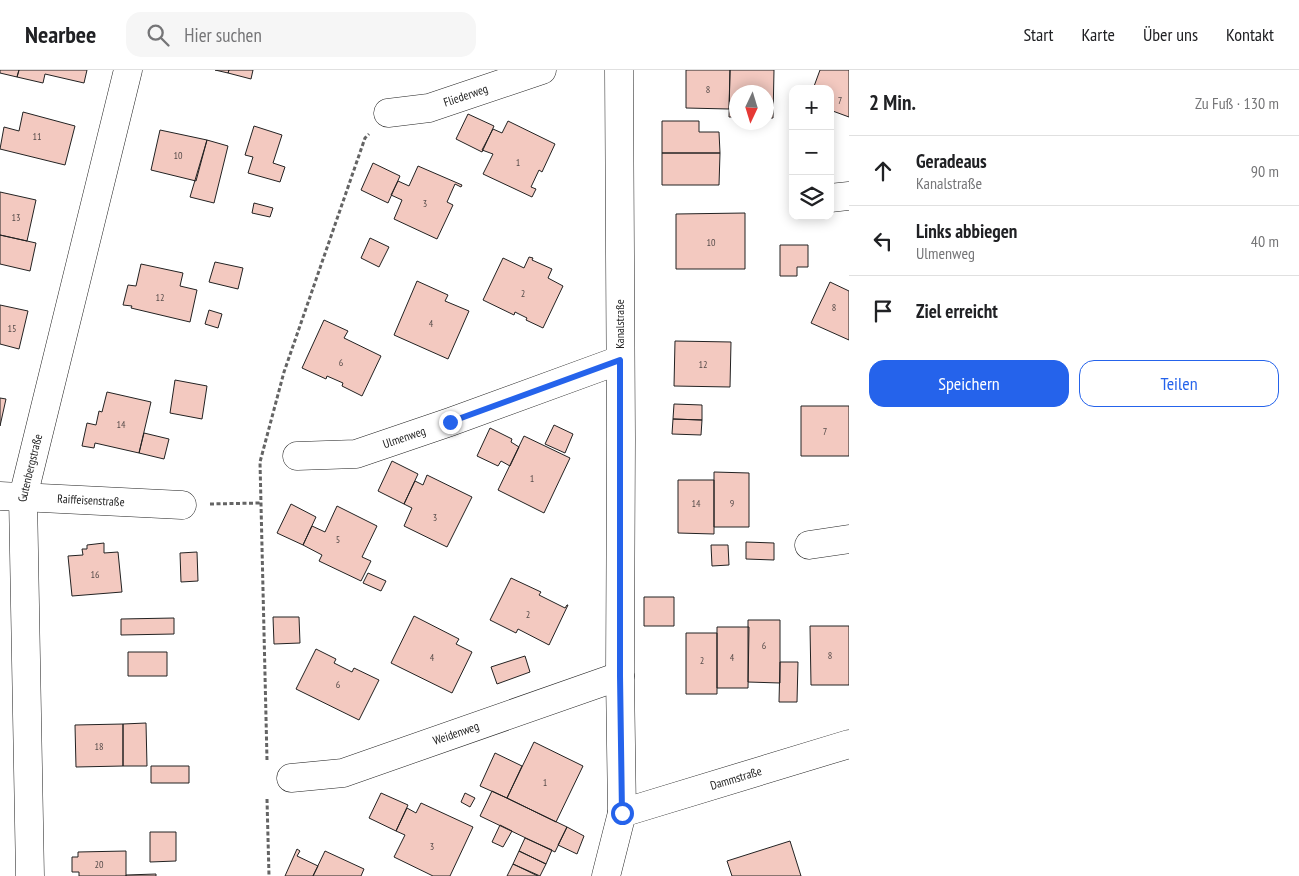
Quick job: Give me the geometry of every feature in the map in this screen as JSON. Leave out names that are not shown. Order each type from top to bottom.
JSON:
[{"type":"street","name":"Gutenbergstraße","points":[[30,876],[11,496],[128,70]]},
{"type":"street","name":"Fliederweg","points":[[388,114],[429,108],[542,70]]},
{"type":"street","name":"Kanalstraße","points":[[606,876],[622,813],[619,70]]},
{"type":"street","points":[[834,198],[849,196]]},
{"type":"street","name":"Ulmenweg","points":[[297,456],[356,454],[620,360]]},
{"type":"street","name":"Raiffeisenstraße","points":[[11,496],[182,505]]},
{"type":"street","points":[[809,545],[849,539]]},
{"type":"street","name":"Weidenweg","points":[[279,784],[343,773],[620,676]]},
{"type":"street","name":"Dammstraße","points":[[622,813],[849,744]]},
{"type":"path","points":[[267,760],[260,462],[284,372],[365,138],[388,114]]},
{"type":"path","points":[[182,505],[261,503]]},
{"type":"path","points":[[269,876],[279,784]]},
{"type":"building","points":[[0,70],[19,70],[17,77],[0,73]]},
{"type":"building","points":[[19,70],[87,70],[84,83],[45,74],[43,83],[17,77]]},
{"type":"building","points":[[215,70],[229,70],[228,73]]},
{"type":"building","points":[[229,70],[253,70],[251,79],[228,73]]},
{"type":"building","points":[[686,70],[730,70],[729,109],[686,108]]},
{"type":"building","points":[[730,70],[774,70],[774,85],[730,85]]},
{"type":"building","points":[[820,70],[849,70],[849,117],[834,111],[834,85],[814,85]]},
{"type":"building","points":[[23,112],[75,126],[65,165],[0,149],[4,127],[19,131]]},
{"type":"building","points":[[468,114],[494,126],[482,152],[456,139]]},
{"type":"building","points":[[508,121],[555,144],[542,172],[539,170],[531,187],[536,189],[532,197],[483,174],[493,154],[482,150],[493,129],[502,133]]},
{"type":"building","points":[[662,121],[699,121],[699,132],[719,132],[720,153],[662,153]]},
{"type":"building","points":[[254,126],[282,135],[273,163],[285,167],[280,182],[248,173],[253,157],[245,155]]},
{"type":"building","points":[[160,130],[207,140],[196,181],[151,170]]},
{"type":"building","points":[[207,140],[228,146],[214,203],[190,197]]},
{"type":"building","points":[[662,153],[720,153],[719,185],[662,185]]},
{"type":"building","points":[[373,163],[400,176],[388,203],[361,190]]},
{"type":"building","points":[[418,166],[462,185],[461,187],[455,184],[447,202],[453,205],[437,239],[394,219],[402,200],[391,195],[398,181],[409,186]]},
{"type":"building","points":[[0,192],[36,200],[27,241],[0,235]]},
{"type":"building","points":[[254,203],[273,208],[270,217],[252,213]]},
{"type":"building","points":[[745,213],[745,269],[676,269],[676,214]]},
{"type":"building","points":[[0,235],[36,243],[30,271],[0,264]]},
{"type":"building","points":[[370,238],[389,247],[379,267],[361,258]]},
{"type":"building","points":[[780,245],[808,245],[808,267],[797,267],[797,276],[780,276]]},
{"type":"building","points":[[529,257],[552,269],[548,278],[563,286],[543,328],[515,312],[514,315],[483,300],[503,258],[524,268]]},
{"type":"building","points":[[215,262],[243,268],[238,289],[209,282]]},
{"type":"building","points":[[141,264],[183,273],[180,286],[197,290],[190,322],[123,305],[128,285],[136,286]]},
{"type":"building","points":[[417,281],[448,295],[445,301],[469,311],[448,359],[394,335]]},
{"type":"building","points":[[830,282],[849,291],[849,340],[811,323]]},
{"type":"building","points":[[0,305],[28,311],[19,349],[0,344]]},
{"type":"building","points":[[209,310],[222,314],[218,328],[205,324]]},
{"type":"building","points":[[324,320],[348,331],[344,338],[381,356],[362,396],[342,386],[343,383],[327,376],[326,379],[302,368]]},
{"type":"building","points":[[675,341],[731,342],[730,387],[674,386]]},
{"type":"building","points":[[175,380],[207,386],[202,419],[170,413]]},
{"type":"building","points":[[107,392],[151,402],[139,453],[95,443],[94,448],[82,446],[87,423],[96,425],[99,411],[102,412]]},
{"type":"building","points":[[0,398],[6,399],[0,426]]},
{"type":"building","points":[[674,404],[702,405],[702,420],[673,419]]},
{"type":"building","points":[[801,406],[849,406],[849,456],[801,456]]},
{"type":"building","points":[[673,419],[702,420],[701,435],[672,434]]},
{"type":"building","points":[[554,425],[573,434],[565,453],[545,444]]},
{"type":"building","points":[[490,428],[512,439],[511,442],[519,447],[510,466],[501,461],[498,466],[477,456]]},
{"type":"building","points":[[144,433],[169,439],[164,459],[139,453]]},
{"type":"building","points":[[524,436],[570,458],[544,513],[498,490]]},
{"type":"building","points":[[392,461],[418,474],[404,504],[378,491]]},
{"type":"building","points":[[714,472],[749,473],[749,527],[714,527]]},
{"type":"building","points":[[427,475],[472,497],[447,547],[404,526],[412,508],[404,504],[415,481],[423,485]]},
{"type":"building","points":[[678,480],[714,480],[714,534],[678,533]]},
{"type":"building","points":[[291,504],[316,517],[303,545],[277,533]]},
{"type":"building","points":[[337,506],[377,526],[362,557],[371,561],[361,581],[319,561],[322,555],[303,545],[312,526],[325,532]]},
{"type":"building","points":[[746,542],[774,543],[774,560],[746,559]]},
{"type":"building","points":[[104,543],[104,553],[118,552],[122,592],[72,596],[68,556],[83,555],[82,549],[87,549],[87,545]]},
{"type":"building","points":[[711,545],[728,545],[729,565],[712,566]]},
{"type":"building","points":[[197,552],[198,581],[181,582],[180,553]]},
{"type":"building","points":[[368,573],[386,581],[381,591],[363,583]]},
{"type":"building","points":[[511,578],[541,592],[539,595],[565,608],[568,605],[549,645],[518,629],[516,633],[490,620]]},
{"type":"building","points":[[644,597],[674,597],[674,626],[644,626]]},
{"type":"building","points":[[414,616],[459,639],[456,644],[472,652],[452,693],[391,663]]},
{"type":"building","points":[[273,617],[299,617],[300,643],[274,644]]},
{"type":"building","points":[[174,618],[174,634],[121,635],[121,619]]},
{"type":"building","points":[[748,620],[780,620],[780,683],[748,682]]},
{"type":"building","points":[[810,626],[849,626],[849,685],[811,685]]},
{"type":"building","points":[[717,627],[749,627],[748,688],[717,688]]},
{"type":"building","points":[[686,633],[717,633],[717,694],[686,694]]},
{"type":"building","points":[[316,649],[336,659],[334,663],[352,672],[354,668],[379,680],[359,720],[296,689]]},
{"type":"building","points":[[128,652],[167,652],[167,676],[128,676]]},
{"type":"building","points":[[525,656],[530,672],[497,684],[491,667]]},
{"type":"building","points":[[780,662],[798,662],[797,702],[779,702]]},
{"type":"building","points":[[146,723],[147,766],[123,766],[123,724]]},
{"type":"building","points":[[123,724],[123,766],[76,767],[75,725]]},
{"type":"building","points":[[534,742],[583,766],[556,822],[507,798]]},
{"type":"building","points":[[495,753],[522,766],[507,798],[480,786]]},
{"type":"building","points":[[151,766],[189,766],[189,783],[151,783]]},
{"type":"building","points":[[492,791],[567,827],[555,852],[480,816]]},
{"type":"building","points":[[381,793],[408,805],[396,831],[369,818]]},
{"type":"building","points":[[465,793],[475,798],[470,807],[461,802]]},
{"type":"building","points":[[421,803],[473,827],[450,876],[433,876],[394,857],[405,835],[396,831],[407,808],[416,813]]},
{"type":"building","points":[[500,825],[512,831],[503,847],[492,842]]},
{"type":"building","points":[[567,827],[584,836],[577,854],[558,845]]},
{"type":"building","points":[[150,832],[176,832],[176,861],[150,862]]},
{"type":"building","points":[[525,838],[552,850],[546,864],[519,851]]},
{"type":"building","points":[[790,841],[801,876],[732,876],[727,861]]},
{"type":"building","points":[[297,849],[300,851],[297,856],[318,866],[313,876],[285,876]]},
{"type":"building","points":[[126,851],[126,876],[79,876],[79,872],[72,872],[72,857],[78,857],[78,852]]},
{"type":"building","points":[[325,851],[364,869],[361,876],[313,876]]},
{"type":"building","points":[[519,851],[546,864],[540,876],[513,864]]},
{"type":"building","points":[[513,864],[538,876],[507,876]]},
{"type":"building","points":[[156,874],[156,876],[126,876],[126,875]]},
{"type":"route","points":[[450,422],[620,360],[622,813]]}]
